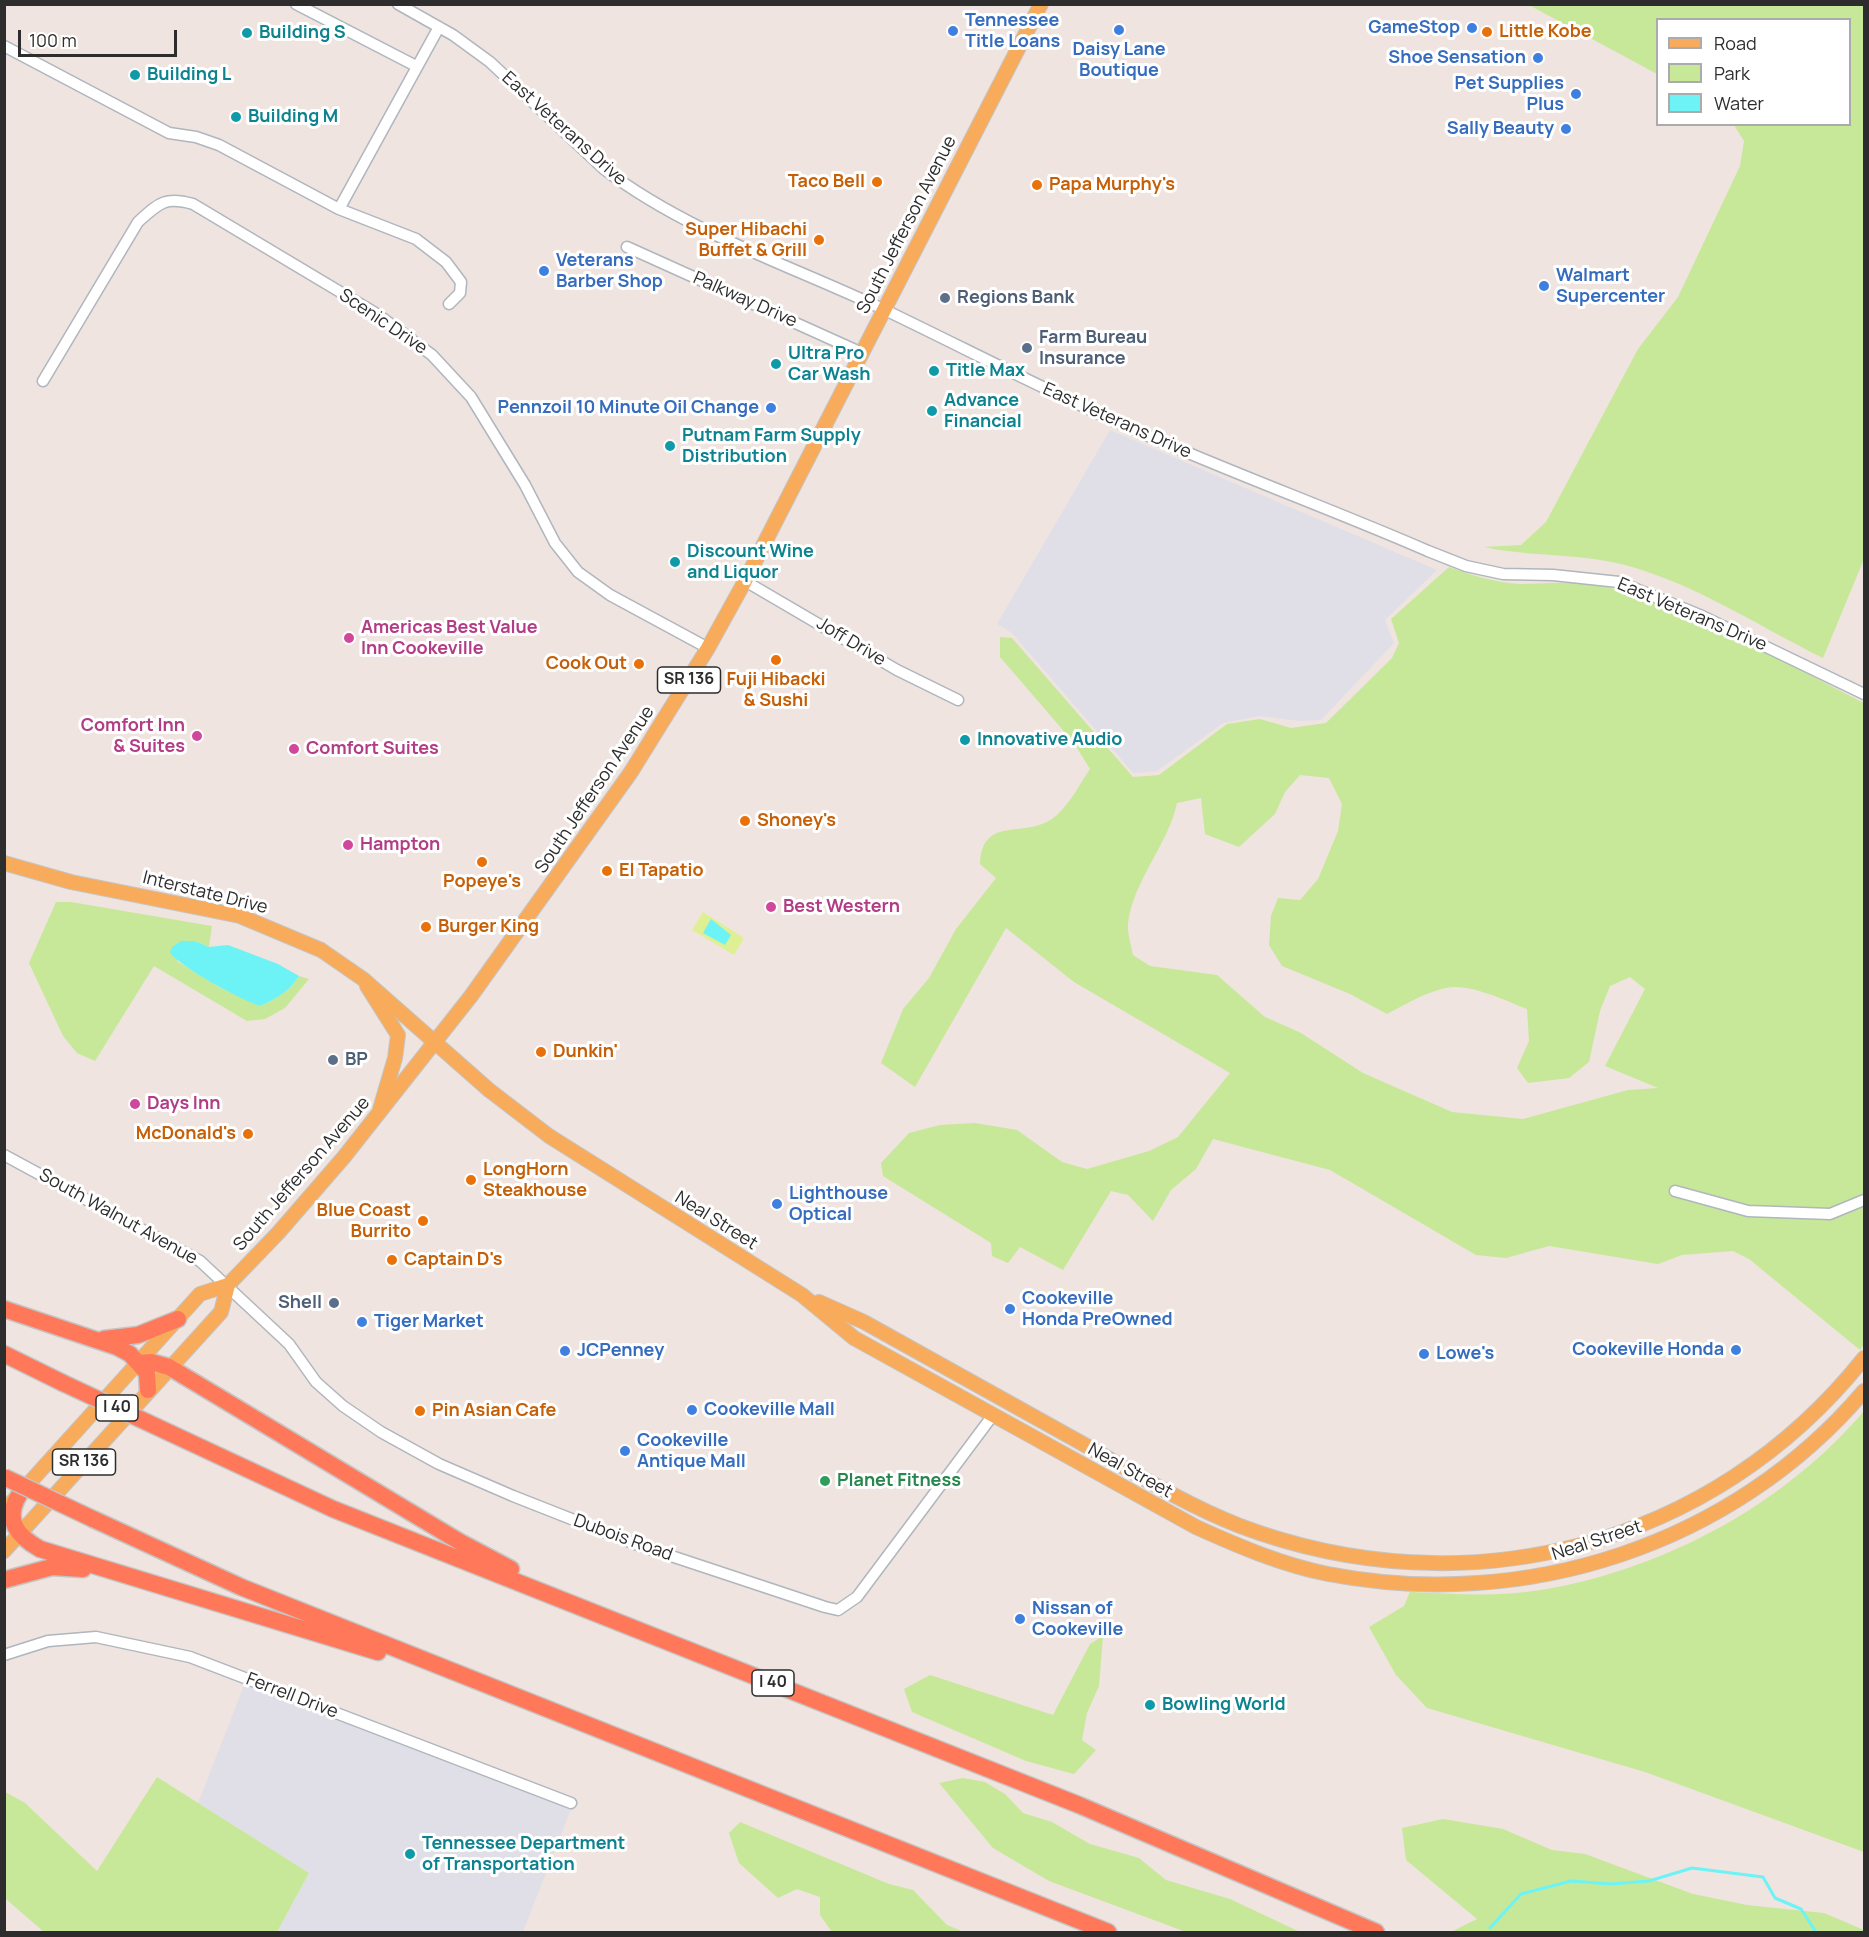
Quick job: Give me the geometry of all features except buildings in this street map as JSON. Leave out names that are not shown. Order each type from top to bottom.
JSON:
[{"type":"highway","points":[[4,1309],[123,1349],[147,1373],[148,1390]]},
{"type":"highway","points":[[92,1339],[138,1335],[178,1319]]},
{"type":"highway","name":"I 40","points":[[4,1354],[333,1509],[1079,1805],[1376,1932]]},
{"type":"highway","points":[[139,1364],[152,1362],[169,1367],[460,1542],[578,1605]]},
{"type":"highway","points":[[4,1477],[241,1587],[1108,1932]]},
{"type":"highway","points":[[20,1495],[13,1509],[12,1534],[51,1553],[502,1691]]},
{"type":"highway","points":[[4,1580],[52,1568],[82,1569],[130,1577]]},
{"type":"main road","name":"South Jefferson Avenue","points":[[4,1551],[12,1534],[221,1312],[228,1285],[304,1204],[435,1043],[594,827],[708,648],[745,581],[1041,4]]},
{"type":"main road","name":"Interstate Drive","points":[[4,863],[71,882],[240,916],[321,950],[363,979],[435,1043]]},
{"type":"main road","points":[[363,979],[383,1016],[398,1035],[395,1058],[379,1112]]},
{"type":"main road","name":"Neal Street","points":[[435,1043],[489,1090],[549,1136],[802,1295],[854,1338],[1188,1523],[1255,1553],[1326,1574],[1413,1584],[1469,1584],[1540,1577],[1617,1557],[1704,1519],[1752,1492],[1797,1458],[1864,1390]]},
{"type":"main road","name":"South Jefferson Avenue","points":[[4,1511],[200,1294],[228,1285]]},
{"type":"main road","name":"Neal Street","points":[[802,1295],[864,1322],[1190,1504],[1282,1540],[1336,1554],[1454,1564],[1499,1561],[1555,1553],[1601,1540],[1662,1518],[1728,1481],[1785,1441],[1808,1421],[1864,1358]]},
{"type":"street","points":[[296,4],[416,66]]},
{"type":"street","name":"East Veterans Drive","points":[[398,4],[439,27],[490,62],[604,169],[665,210],[884,309],[1025,381],[1130,428],[1454,562],[1503,574],[1553,574],[1619,582],[1702,615],[1864,694]]},
{"type":"street","points":[[339,209],[439,27]]},
{"type":"street","points":[[4,46],[169,134],[196,137],[219,146],[339,209],[416,239],[446,262],[461,282],[460,292],[449,304]]},
{"type":"street","name":"Scenic Drive","points":[[43,381],[138,222],[159,203],[176,199],[193,204],[377,314],[432,355],[471,397],[525,485],[555,543],[578,572],[610,595],[708,648]]},
{"type":"street","name":"Palkway Drive","points":[[627,247],[862,353]]},
{"type":"street","name":"Joff Drive","points":[[745,581],[897,670],[958,700]]},
{"type":"street","name":"South Walnut Avenue","points":[[4,1155],[200,1261],[228,1285]]},
{"type":"street","points":[[1675,1191],[1748,1211],[1830,1214],[1864,1200]]},
{"type":"street","name":"Dubois Road","points":[[228,1285],[289,1344],[316,1382],[343,1406],[381,1432],[440,1464],[629,1541],[780,1594],[838,1610],[857,1597],[993,1415]]},
{"type":"street","name":"Ferrell Drive","points":[[4,1655],[48,1641],[96,1637],[189,1657],[571,1803]]},
{"type":"shaded area","points":[[1110,430],[1437,570],[1385,620],[1394,643],[1321,720],[1300,721],[1259,716],[1223,723],[1157,771],[1133,773],[1012,633],[997,624]]},
{"type":"shaded area","points":[[245,1683],[571,1809],[523,1932],[277,1932],[309,1873],[198,1803]]},
{"type":"green space","points":[[1529,5],[1864,5],[1864,559],[1823,658],[1702,594],[1651,573],[1608,561],[1484,547],[1521,545],[1546,522],[1638,349],[1678,297],[1740,166],[1744,141],[1735,126],[1851,126],[1851,18],[1656,18],[1656,73]]},
{"type":"green space","points":[[1449,567],[1502,582],[1520,584],[1569,582],[1598,585],[1665,605],[1699,620],[1864,703],[1864,1344],[1860,1350],[1749,1259],[1733,1251],[1682,1255],[1658,1264],[1549,1246],[1506,1258],[1476,1255],[1330,1170],[1213,1139],[1196,1169],[1171,1190],[1153,1221],[1128,1195],[1111,1191],[1063,1270],[1020,1247],[1008,1263],[992,1256],[991,1243],[883,1176],[881,1163],[909,1133],[940,1125],[975,1123],[1017,1130],[1062,1162],[1087,1169],[1149,1151],[1178,1137],[1230,1073],[1074,982],[1006,928],[915,1087],[881,1063],[903,1009],[929,978],[956,929],[996,878],[980,864],[983,848],[989,838],[1008,830],[1045,823],[1057,815],[1071,799],[1090,769],[1074,743],[1000,657],[1000,637],[1012,638],[1133,777],[1159,775],[1227,724],[1260,719],[1291,728],[1326,723],[1392,658],[1399,643],[1391,619]],"holes":[[[1300,775],[1329,778],[1342,804],[1338,831],[1318,879],[1300,900],[1278,898],[1271,916],[1269,945],[1282,966],[1350,994],[1387,1014],[1427,994],[1453,987],[1481,991],[1527,1009],[1529,1041],[1517,1068],[1528,1083],[1569,1078],[1589,1062],[1600,1011],[1610,986],[1630,977],[1645,989],[1605,1066],[1658,1088],[1628,1090],[1523,1119],[1452,1112],[1363,1073],[1301,1033],[1265,1017],[1217,975],[1150,966],[1133,955],[1128,927],[1131,907],[1173,818],[1177,803],[1201,798],[1205,834],[1239,847],[1275,814],[1285,792]]]},
{"type":"green space","points":[[56,902],[71,902],[212,926],[209,947],[195,941],[177,961],[221,988],[260,1006],[282,994],[299,976],[309,979],[285,1008],[265,1019],[247,1021],[154,966],[95,1061],[77,1053],[63,1036],[29,963]]},
{"type":"green space","points":[[703,912],[744,938],[734,955],[692,930]]},
{"type":"green space","points":[[1864,1411],[1864,1852],[1645,1772],[1427,1708],[1396,1675],[1369,1627],[1404,1606],[1410,1592],[1492,1594],[1541,1590],[1632,1567],[1676,1549],[1759,1504],[1797,1476],[1832,1445]]},
{"type":"green space","points":[[1103,1636],[1099,1686],[1087,1713],[1082,1740],[1096,1750],[1074,1774],[1026,1761],[912,1712],[904,1689],[930,1675],[1053,1715],[1090,1644]]},
{"type":"green space","points":[[157,1777],[309,1873],[277,1932],[44,1932],[7,1900],[4,1894],[5,1792],[25,1803],[97,1871]]},
{"type":"green space","points":[[963,1778],[985,1782],[1005,1794],[1023,1813],[1052,1822],[1090,1844],[1139,1858],[1166,1880],[1230,1899],[1300,1932],[1186,1932],[1049,1881],[993,1848],[939,1783]]},
{"type":"green space","points":[[1443,1819],[1503,1829],[1552,1850],[1585,1854],[1693,1894],[1747,1905],[1824,1913],[1864,1930],[1864,1932],[1451,1932],[1477,1919],[1406,1860],[1402,1828]]},
{"type":"green space","points":[[740,1822],[889,1884],[913,1890],[947,1925],[964,1932],[832,1932],[820,1915],[820,1897],[797,1889],[778,1898],[739,1863],[729,1833]]},
{"type":"water","points":[[711,919],[731,935],[725,945],[703,933]]},
{"type":"water","points":[[181,941],[195,941],[209,947],[228,945],[278,964],[299,976],[282,994],[260,1006],[212,983],[177,960],[170,953],[172,947]]},
{"type":"waterway","points":[[1490,1928],[1521,1894],[1571,1881],[1611,1884],[1649,1881],[1692,1868],[1763,1877],[1775,1898],[1801,1909],[1816,1932]]},
{"type":"place","name":"GameStop","points":[[1472,28]]},
{"type":"place","name":"Daisy Lane Boutique","points":[[1119,30]]},
{"type":"place","name":"Tennessee Title Loans","points":[[953,31]]},
{"type":"place","name":"Little Kobe","points":[[1487,32]]},
{"type":"place","name":"Building S","points":[[247,33]]},
{"type":"place","name":"Shoe Sensation","points":[[1538,58]]},
{"type":"place","name":"Building L","points":[[135,75]]},
{"type":"place","name":"Pet Supplies Plus","points":[[1576,94]]},
{"type":"place","name":"Building M","points":[[236,117]]},
{"type":"place","name":"Sally Beauty","points":[[1566,129]]},
{"type":"place","name":"Taco Bell","points":[[877,182]]},
{"type":"place","name":"Papa Murphy's","points":[[1037,185]]},
{"type":"place","name":"Super Hibachi Buffet & Grill","points":[[819,240]]},
{"type":"place","name":"Veterans Barber Shop","points":[[544,271]]},
{"type":"place","name":"Walmart Supercenter","points":[[1544,286]]},
{"type":"place","name":"Regions Bank","points":[[945,298]]},
{"type":"place","name":"Farm Bureau Insurance","points":[[1027,348]]},
{"type":"place","name":"Ultra Pro Car Wash","points":[[776,364]]},
{"type":"place","name":"Title Max","points":[[934,371]]},
{"type":"place","name":"Pennzoil 10 Minute Oil Change","points":[[771,408]]},
{"type":"place","name":"Advance Financial","points":[[932,411]]},
{"type":"place","name":"Putnam Farm Supply Distribution","points":[[670,446]]},
{"type":"place","name":"Discount Wine and Liquor","points":[[675,562]]},
{"type":"place","name":"Americas Best Value Inn Cookeville","points":[[349,638]]},
{"type":"place","name":"Fuji Hibacki & Sushi","points":[[776,660]]},
{"type":"place","name":"Cook Out","points":[[639,664]]},
{"type":"place","name":"Comfort Inn & Suites","points":[[197,736]]},
{"type":"place","name":"Innovative Audio","points":[[965,740]]},
{"type":"place","name":"Comfort Suites","points":[[294,749]]},
{"type":"place","name":"Shoney's","points":[[745,821]]},
{"type":"place","name":"Hampton","points":[[348,845]]},
{"type":"place","name":"Popeye's","points":[[482,862]]},
{"type":"place","name":"El Tapatio","points":[[607,871]]},
{"type":"place","name":"Best Western","points":[[771,907]]},
{"type":"place","name":"Burger King","points":[[426,927]]},
{"type":"place","name":"Dunkin'","points":[[541,1052]]},
{"type":"place","name":"BP","points":[[333,1060]]},
{"type":"place","name":"Days Inn","points":[[135,1104]]},
{"type":"place","name":"McDonald's","points":[[248,1134]]},
{"type":"place","name":"LongHorn Steakhouse","points":[[471,1180]]},
{"type":"place","name":"Lighthouse Optical","points":[[777,1204]]},
{"type":"place","name":"Blue Coast Burrito","points":[[423,1221]]},
{"type":"place","name":"Captain D's","points":[[392,1260]]},
{"type":"place","name":"Shell","points":[[334,1303]]},
{"type":"place","name":"Cookeville Honda PreOwned","points":[[1010,1309]]},
{"type":"place","name":"Tiger Market","points":[[362,1322]]},
{"type":"place","name":"Cookeville Honda","points":[[1736,1350]]},
{"type":"place","name":"JCPenney","points":[[565,1351]]},
{"type":"place","name":"Lowe's","points":[[1424,1354]]},
{"type":"place","name":"Cookeville Mall","points":[[692,1410]]},
{"type":"place","name":"Pin Asian Cafe","points":[[420,1411]]},
{"type":"place","name":"Cookeville Antique Mall","points":[[625,1451]]},
{"type":"place","name":"Planet Fitness","points":[[825,1481]]},
{"type":"place","name":"Nissan of Cookeville","points":[[1020,1619]]},
{"type":"place","name":"Bowling World","points":[[1150,1705]]},
{"type":"place","name":"Tennessee Department of Transportation","points":[[410,1854]]}]
